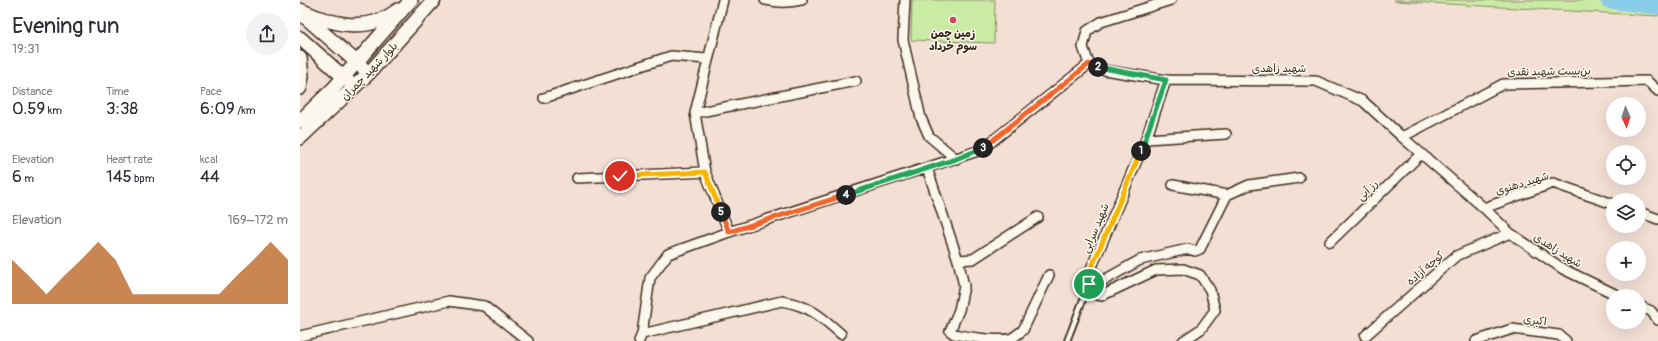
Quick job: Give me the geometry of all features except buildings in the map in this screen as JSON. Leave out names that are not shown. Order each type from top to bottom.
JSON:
[{"type":"main road","name":"بلوار شهید چمران","points":[[300,121],[334,88],[371,48],[411,0]]},
{"type":"main road","points":[[300,12],[330,22],[347,25],[363,24],[380,21],[390,16],[411,0]]},
{"type":"main road","name":"بلوار شهید چمران","points":[[300,138],[369,73],[434,0]]},
{"type":"main road","points":[[300,12],[342,51],[369,73]]},
{"type":"main road","points":[[300,38],[355,87]]},
{"type":"main road","points":[[371,48],[370,57],[375,60],[384,57]]},
{"type":"main road","points":[[329,64],[336,66],[342,64],[344,60],[342,51]]},
{"type":"main road","points":[[300,58],[302,76],[300,88]]},
{"type":"main road","points":[[334,88],[340,88],[344,92],[343,98]]},
{"type":"street","points":[[723,0],[707,59],[695,113],[705,172],[729,232]]},
{"type":"street","points":[[765,0],[775,2],[802,0]]},
{"type":"street","points":[[905,0],[903,40],[921,118],[930,136],[956,159]]},
{"type":"street","points":[[841,334],[816,312],[795,303],[782,301],[641,338],[650,278],[668,254],[729,232],[981,150],[1089,64],[1083,47],[1087,31],[1101,22],[1171,0]]},
{"type":"street","points":[[544,98],[671,56],[707,59]]},
{"type":"street","name":"شهید زاهدی","points":[[1089,64],[1104,70],[1166,80],[1316,81],[1363,101],[1402,138],[1484,208],[1510,233],[1563,269],[1606,290]]},
{"type":"street","name":"شهید سرابی","points":[[1089,284],[1088,276],[1146,139],[1166,80]]},
{"type":"street","points":[[695,113],[856,81]]},
{"type":"street","name":"بن‌بست شهید نقدی","points":[[1402,138],[1503,84],[1648,81],[1658,91]]},
{"type":"street","points":[[1146,139],[1226,134]]},
{"type":"street","name":"رز آبی","points":[[1330,242],[1421,154]]},
{"type":"street","points":[[927,168],[958,260],[964,286],[959,310],[950,331],[954,334],[994,340],[1010,339],[1016,336],[1023,330],[1049,275]]},
{"type":"street","points":[[577,178],[705,172]]},
{"type":"street","points":[[1173,185],[1227,195],[1249,185],[1299,178]]},
{"type":"street","name":"شهید دهنوی","points":[[1484,208],[1553,183],[1606,202]]},
{"type":"street","points":[[1089,284],[1099,283],[1140,260],[1188,249],[1195,251],[1200,248],[1227,195]]},
{"type":"street","points":[[1646,215],[1658,219]]},
{"type":"street","points":[[958,260],[973,259],[1038,217]]},
{"type":"street","name":"کوچه آزاده","points":[[1365,336],[1456,256],[1510,233]]},
{"type":"street","points":[[1089,284],[1097,295],[1101,296],[1156,270],[1183,269],[1200,275],[1210,290],[1215,310],[1201,329],[1183,341]]},
{"type":"street","points":[[300,336],[449,301],[484,306],[528,341]]},
{"type":"street","points":[[1646,310],[1651,312],[1658,320]]},
{"type":"street","name":"اکبری","points":[[1476,341],[1512,329],[1559,334],[1566,341]]},
{"type":"lane","points":[[1067,341],[1089,284]]},
{"type":"green space","name":"زمین چمن سوم خرداد","points":[[912,0],[995,0],[994,43],[911,40]]},
{"type":"green space","points":[[1394,0],[1658,0],[1658,16],[1395,1]]},
{"type":"waterway","points":[[1609,0],[1658,6]]},
{"type":"place","name":"زمین چمن سوم خرداد","points":[[953,20]]},
{"type":"route","points":[[620,176],[705,172],[729,232],[981,150],[1089,64],[1104,70],[1166,80],[1146,139],[1088,276],[1089,284]]}]
